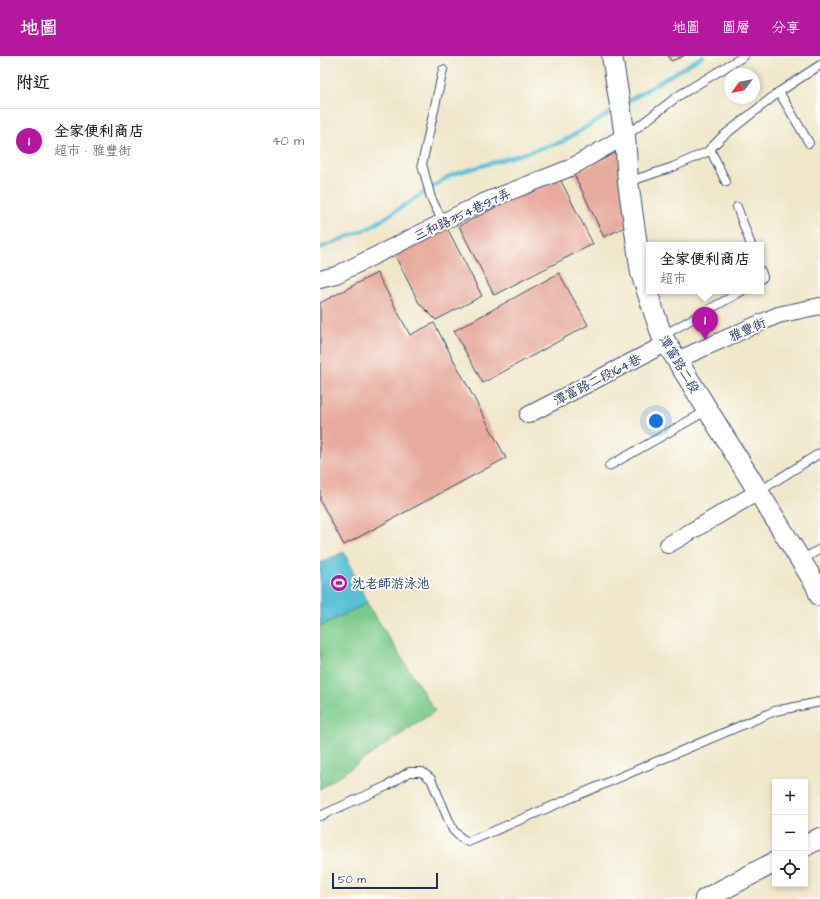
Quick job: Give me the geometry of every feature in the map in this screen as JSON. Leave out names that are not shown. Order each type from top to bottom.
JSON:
[{"type":"street","name":"潭富路二段","points":[[612,56],[625,136],[628,182],[641,273],[646,287]]},
{"type":"street","name":"三和路354巷97弄","points":[[320,279],[336,275],[481,203],[570,168],[625,136]]},
{"type":"street","name":"潭富路二段","points":[[649,294],[665,339],[816,585],[820,596]]},
{"type":"street","name":"雅豐街","points":[[677,360],[778,315],[820,306]]},
{"type":"street","name":"潭富路二段164巷","points":[[528,415],[665,339]]},
{"type":"street","points":[[668,545],[758,492]]},
{"type":"street","points":[[808,844],[820,838]]},
{"type":"street","points":[[705,899],[772,864]]},
{"type":"lane","points":[[625,136],[678,96],[744,56]]},
{"type":"lane","points":[[628,182],[673,167],[707,152],[722,137],[779,92],[820,65]]},
{"type":"lane","points":[[443,70],[422,164],[431,198],[443,222]]},
{"type":"lane","points":[[779,92],[809,143]]},
{"type":"lane","points":[[710,149],[726,182]]},
{"type":"lane","points":[[737,207],[750,242]]},
{"type":"lane","points":[[665,339],[737,294]]},
{"type":"lane","points":[[609,466],[708,410]]},
{"type":"lane","points":[[758,492],[820,452]]},
{"type":"lane","points":[[800,561],[820,549]]},
{"type":"lane","points":[[320,816],[387,786],[409,772],[422,772],[431,779],[453,830],[461,838],[468,842],[776,711],[820,702]]},
{"type":"green space","points":[[367,603],[435,711],[320,789],[320,626]]},
{"type":"water","name":"沈老師游泳池","points":[[344,552],[367,603],[320,626],[320,563]]},
{"type":"building","points":[[668,56],[684,56],[671,61]]},
{"type":"building","points":[[619,151],[633,223],[604,237],[574,174]]},
{"type":"building","points":[[558,175],[593,244],[494,295],[459,226]]},
{"type":"building","points":[[444,222],[482,296],[436,320],[419,303],[390,246]]},
{"type":"building","points":[[377,273],[410,335],[434,323],[506,458],[344,545],[320,500],[320,303]]},
{"type":"building","points":[[559,273],[588,325],[483,383],[454,331]]},
{"type":"waterway","points":[[625,103],[703,56]]},
{"type":"waterway","points":[[320,248],[371,227],[451,175],[562,142],[616,109]]},
{"type":"place","name":"全家便利商店","points":[[705,340]]},
{"type":"place","name":"沈老師游泳池","points":[[339,583]]}]
